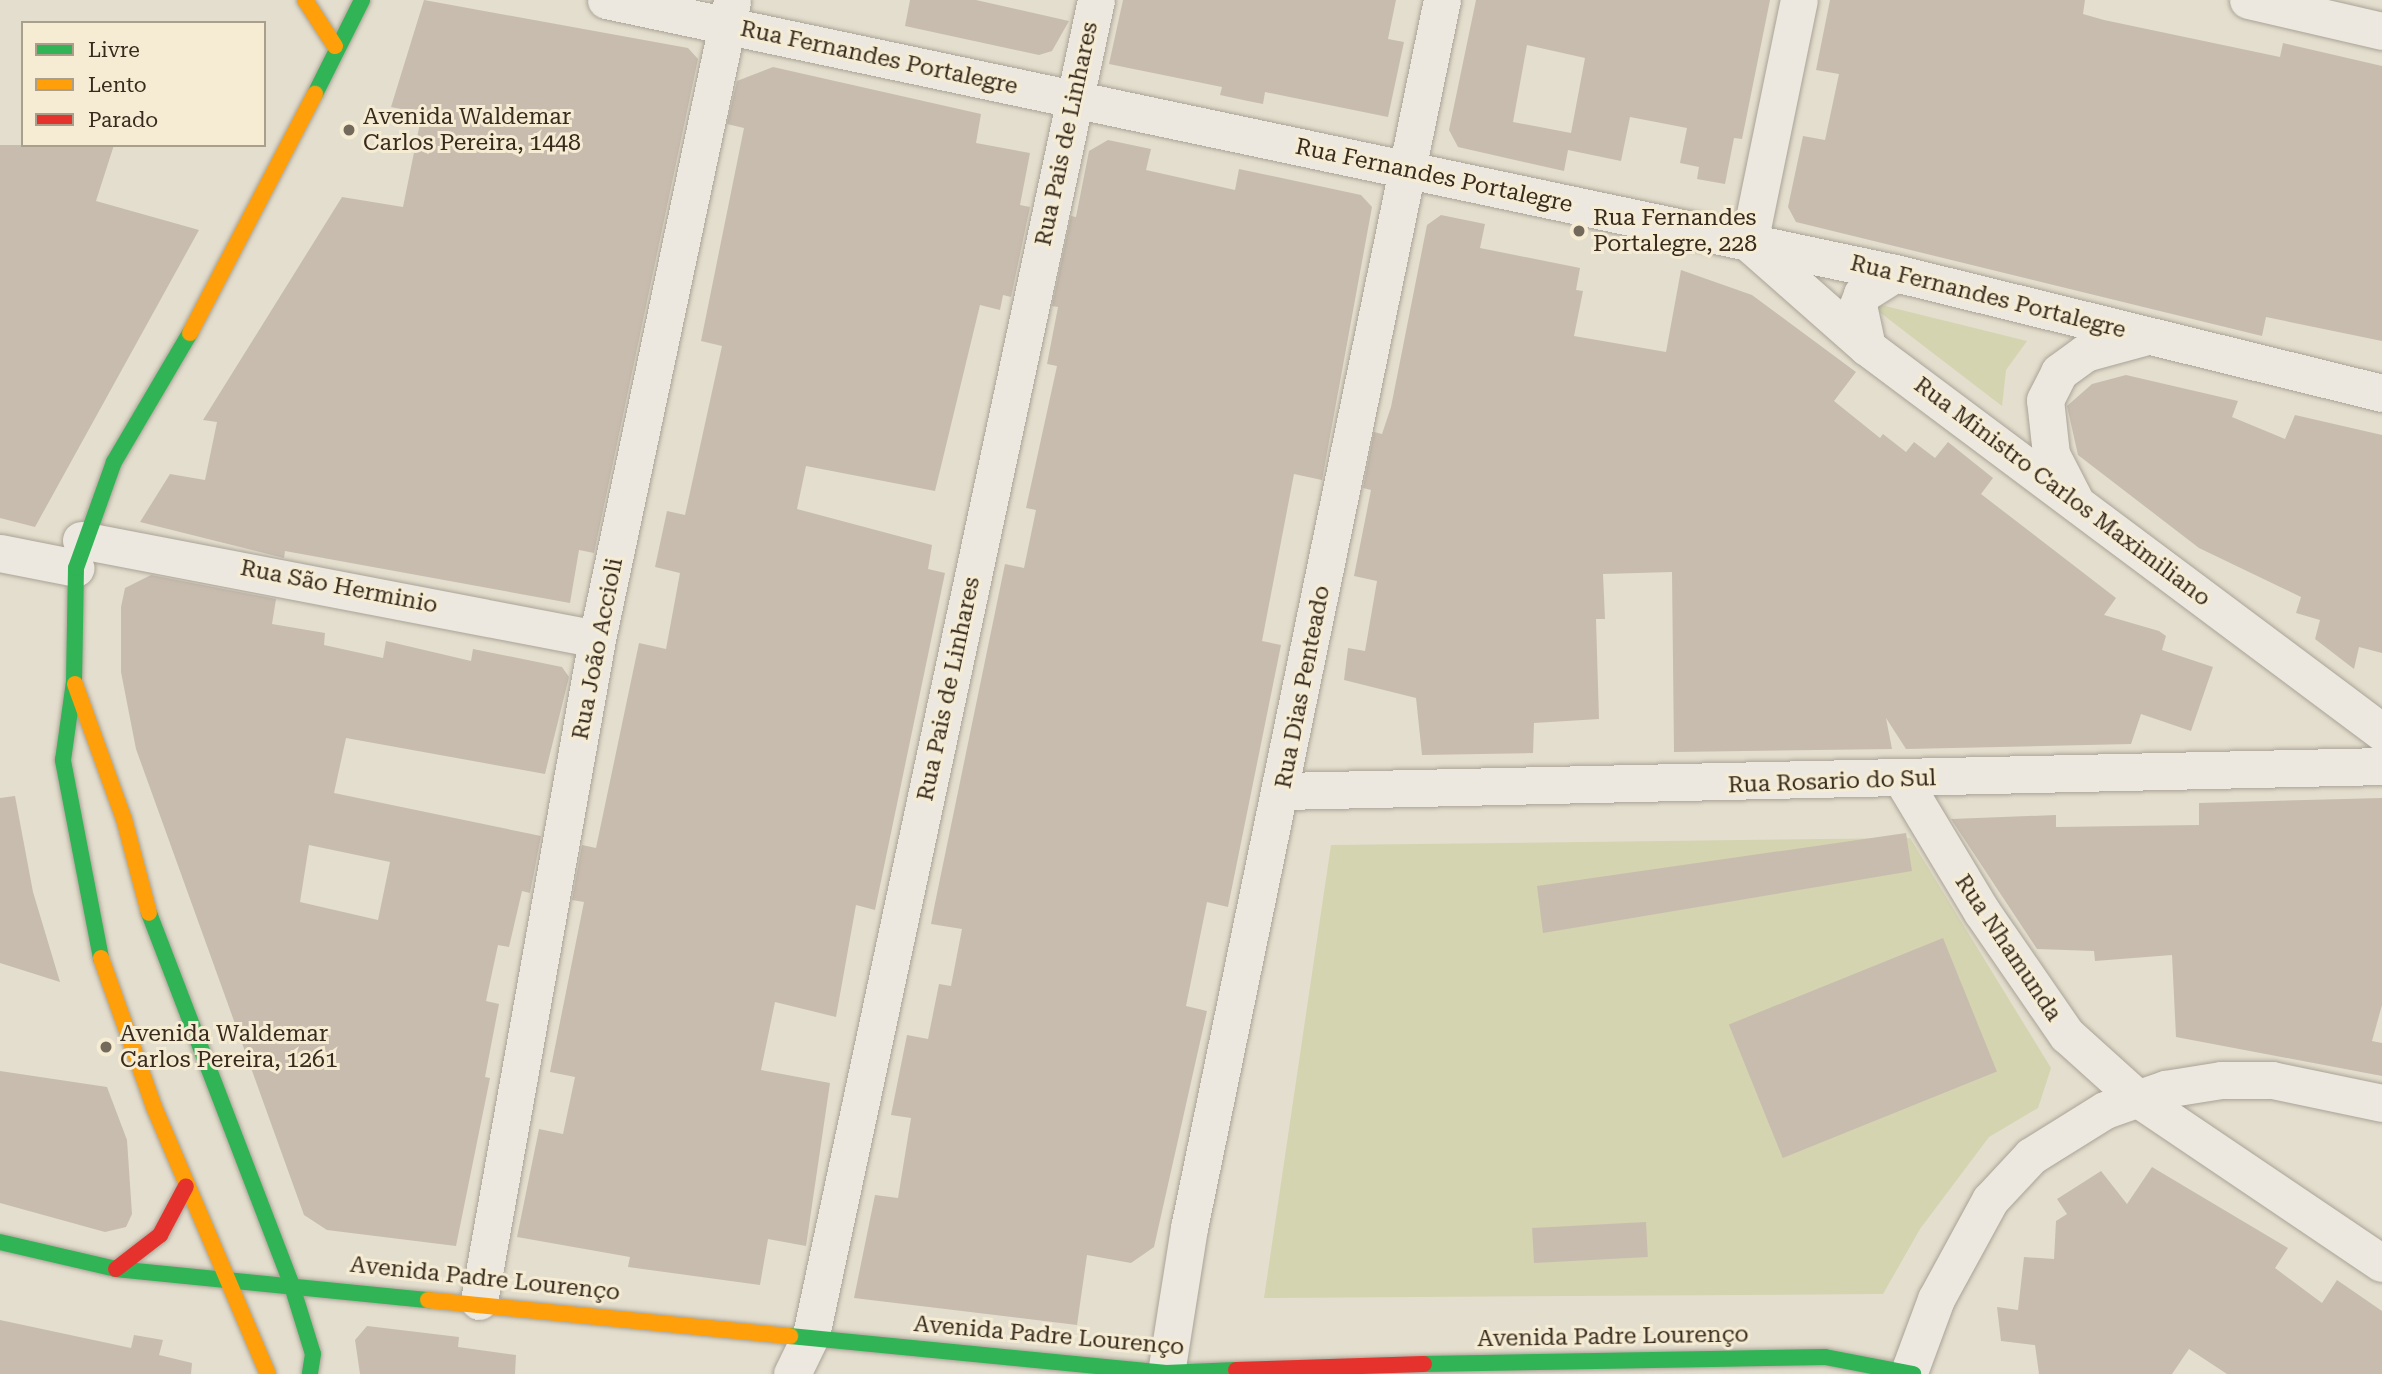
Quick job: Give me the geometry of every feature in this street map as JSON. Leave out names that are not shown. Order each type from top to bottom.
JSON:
[{"type":"street","points":[[305,0],[335,46]]},
{"type":"street","points":[[268,1374],[224,1280],[186,1186],[93,936],[62,760],[74,682],[78,554],[114,462],[272,185],[335,46],[362,0]]},
{"type":"street","name":"Rua Fernandes Portalegre","points":[[606,0],[730,12],[1074,101],[1895,273],[2382,393]]},
{"type":"street","name":"Rua Pais de Linhares","points":[[792,1374],[811,1335],[1096,0]]},
{"type":"street","name":"Rua Dias Penteado","points":[[1167,1373],[1189,1228],[1283,791],[1442,0]]},
{"type":"street","points":[[1749,243],[1799,0]]},
{"type":"street","points":[[2248,0],[2382,31]]},
{"type":"street","points":[[335,46],[336,12]]},
{"type":"street","name":"Rua João Accioli","points":[[479,1301],[597,639],[730,12]]},
{"type":"street","name":"Rua Ministro Carlos Maximiliano","points":[[1749,243],[1867,347],[2382,732]]},
{"type":"street","points":[[1867,347],[1858,305],[1862,294],[1895,273]]},
{"type":"street","points":[[2078,506],[2051,454],[2045,400],[2060,372],[2085,354],[2147,336]]},
{"type":"street","name":"Rua São Herminio","points":[[0,553],[78,554],[597,639]]},
{"type":"street","points":[[74,682],[124,819],[158,946],[290,1283],[313,1354],[310,1374]]},
{"type":"street","name":"Rua Rosario do Sul","points":[[1283,791],[2382,766]]},
{"type":"street","name":"Rua Nhamunda","points":[[1902,779],[1982,912],[2067,1035],[2137,1098],[2382,1263]]},
{"type":"street","points":[[1911,1373],[1936,1299],[1990,1200],[2031,1156],[2137,1098],[2221,1080],[2272,1080],[2382,1103]]},
{"type":"street","points":[[116,1269],[160,1235],[186,1186]]},
{"type":"street","name":"Avenida Padre Lourenço","points":[[0,1242],[116,1269],[479,1301],[1167,1373],[1611,1357],[1825,1357],[1911,1373]]},
{"type":"green space","points":[[1865,301],[2027,341],[2006,370],[2002,406]]},
{"type":"green space","points":[[1910,838],[2051,1068],[2038,1108],[1989,1137],[1920,1229],[1883,1294],[1264,1298],[1331,845]]},
{"type":"building","points":[[424,0],[688,48],[698,59],[594,553],[579,550],[570,603],[285,551],[284,558],[140,522],[170,474],[205,480],[217,422],[203,420],[342,197],[403,207],[422,113],[391,107]]},
{"type":"building","points":[[910,0],[976,0],[1069,21],[1052,51],[1039,55],[905,26]]},
{"type":"building","points":[[1123,0],[1396,0],[1388,39],[1404,42],[1388,117],[1265,92],[1263,104],[1220,95],[1222,87],[1109,64]]},
{"type":"building","points":[[1476,0],[1770,0],[1742,139],[1734,138],[1725,184],[1697,179],[1699,167],[1680,163],[1687,128],[1630,117],[1621,161],[1568,150],[1564,171],[1458,147],[1449,130]],"holes":[[[1527,45],[1585,58],[1571,133],[1513,122]]]},
{"type":"building","points":[[1830,0],[2085,0],[2083,14],[2104,20],[2280,57],[2283,43],[2382,66],[2382,341],[2266,317],[2262,336],[1796,222],[1788,207],[1803,136],[1825,140],[1839,74],[1816,70]]},
{"type":"building","points":[[773,67],[981,114],[976,143],[1030,153],[1020,205],[1030,207],[1011,297],[1003,295],[1000,310],[980,305],[935,491],[806,466],[797,509],[932,545],[928,569],[945,573],[875,910],[856,905],[836,1017],[775,1002],[761,1070],[830,1083],[806,1246],[768,1239],[760,1285],[628,1267],[630,1257],[517,1237],[539,1129],[563,1134],[575,1077],[550,1072],[584,902],[572,900],[582,845],[596,848],[639,643],[666,649],[680,573],[655,567],[667,511],[685,515],[722,346],[701,341],[744,128],[727,124],[737,81]]},
{"type":"building","points":[[1108,140],[1151,149],[1146,170],[1235,190],[1239,169],[1361,195],[1372,207],[1322,480],[1294,474],[1262,641],[1281,645],[1228,907],[1207,902],[1186,1006],[1207,1011],[1154,1247],[1131,1263],[1087,1255],[1077,1325],[854,1298],[875,1195],[898,1198],[911,1118],[891,1115],[907,1035],[928,1039],[939,984],[951,986],[962,929],[931,924],[1005,564],[1024,568],[1036,510],[1026,508],[1057,366],[1047,364],[1058,307],[1052,306],[1071,216],[1076,217],[1089,151]]},
{"type":"building","points":[[0,145],[113,147],[96,201],[199,230],[35,527],[0,518]]},
{"type":"building","points":[[1441,215],[1485,224],[1480,248],[1580,268],[1576,290],[1583,291],[1574,336],[1666,352],[1681,270],[1752,295],[1856,372],[1834,401],[1880,438],[1883,434],[1906,452],[1914,442],[1935,458],[1948,442],[1993,478],[1981,494],[2116,598],[2104,615],[2159,631],[2166,636],[2162,650],[2213,667],[2191,731],[2141,714],[2131,744],[1906,749],[1886,718],[1892,749],[1674,752],[1672,572],[1603,574],[1605,619],[1596,619],[1599,719],[1534,723],[1533,753],[1422,755],[1416,698],[1344,680],[1348,648],[1365,651],[1377,581],[1354,576],[1371,490],[1363,488],[1374,432],[1382,434],[1391,407],[1427,225]]},
{"type":"building","points":[[2126,375],[2238,401],[2232,417],[2285,439],[2295,415],[2382,435],[2382,653],[2359,647],[2354,669],[2315,639],[2320,620],[2296,613],[2301,597],[2199,548],[2078,455],[2067,406],[2092,384]]},
{"type":"building","points":[[151,575],[276,599],[272,624],[325,633],[324,645],[383,658],[386,641],[471,661],[473,649],[562,667],[569,677],[545,774],[346,738],[334,793],[541,836],[530,893],[522,891],[509,947],[498,945],[486,1001],[499,1004],[485,1077],[490,1078],[456,1246],[327,1230],[304,1215],[136,749],[121,672],[121,607],[125,588]],"holes":[[[309,845],[390,862],[378,920],[300,902]]]},
{"type":"building","points":[[15,796],[33,892],[60,982],[0,963],[0,798]]},
{"type":"building","points":[[2382,798],[2382,1005],[2372,1041],[2382,1043],[2382,1076],[2176,1037],[2172,955],[2095,961],[2094,951],[2037,949],[1951,819],[2056,815],[2056,827],[2199,825],[2199,803]]},
{"type":"building","points":[[1906,833],[1912,871],[1543,933],[1537,886]]},
{"type":"building","points":[[1943,938],[1997,1072],[1783,1158],[1729,1025]]},
{"type":"building","points":[[0,1071],[107,1087],[127,1140],[132,1214],[126,1227],[105,1232],[0,1203]]},
{"type":"building","points":[[2152,1167],[2288,1248],[2275,1268],[2322,1303],[2337,1280],[2382,1311],[2382,1374],[2227,1374],[2189,1349],[2172,1374],[2039,1374],[2035,1345],[2001,1341],[1997,1307],[2018,1310],[2024,1257],[2054,1259],[2056,1221],[2067,1214],[2057,1199],[2101,1171],[2127,1204]]},
{"type":"building","points":[[1646,1222],[1648,1257],[1534,1263],[1532,1228]]},
{"type":"building","points":[[0,1320],[131,1348],[134,1335],[163,1340],[159,1355],[192,1363],[191,1374],[0,1374]]},
{"type":"building","points":[[367,1326],[459,1337],[458,1347],[516,1355],[515,1374],[360,1374],[355,1340]]},
{"type":"traffic: fast","points":[[315,94],[362,0]]},
{"type":"traffic: fast","points":[[101,958],[63,760],[74,682],[76,568],[114,462],[190,333]]},
{"type":"traffic: fast","points":[[149,913],[291,1283],[313,1354],[310,1374]]},
{"type":"traffic: fast","points":[[0,1242],[116,1269],[428,1300]]},
{"type":"traffic: fast","points":[[790,1336],[1166,1373],[1236,1370]]},
{"type":"traffic: fast","points":[[1424,1364],[1825,1357],[1913,1374]]},
{"type":"traffic: slow","points":[[305,0],[335,46]]},
{"type":"traffic: slow","points":[[190,333],[315,94]]},
{"type":"traffic: slow","points":[[75,684],[124,819],[149,913]]},
{"type":"traffic: slow","points":[[101,958],[154,1107],[268,1374]]},
{"type":"traffic: slow","points":[[428,1300],[790,1336]]},
{"type":"traffic: jam","points":[[116,1269],[160,1235],[186,1186]]},
{"type":"traffic: jam","points":[[1236,1370],[1424,1364]]},
{"type":"place","name":"Avenida Waldemar Carlos Pereira, 1448","points":[[349,130]]},
{"type":"place","name":"Rua Fernandes Portalegre, 228","points":[[1579,231]]},
{"type":"place","name":"Avenida Waldemar Carlos Pereira, 1261","points":[[106,1047]]}]
